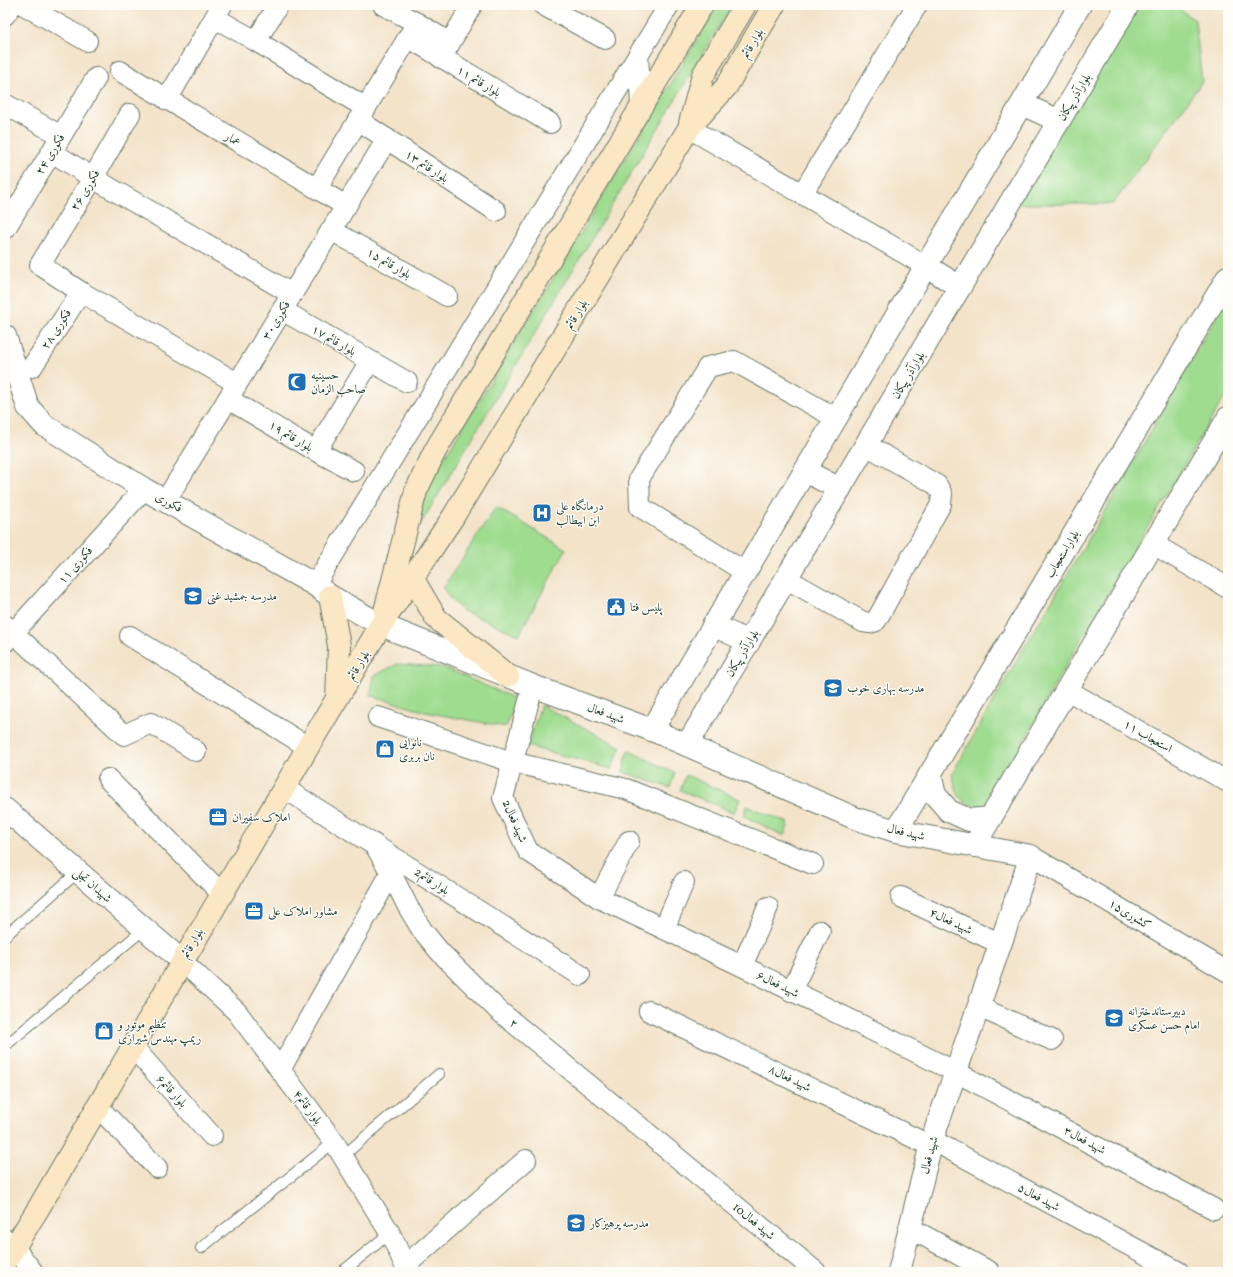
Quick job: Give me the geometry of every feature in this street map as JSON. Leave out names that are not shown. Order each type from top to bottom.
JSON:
[{"type":"main road","name":"بلوار قائم","points":[[381,626],[416,491],[435,451],[702,5]]},
{"type":"main road","points":[[689,128],[703,75],[745,5]]},
{"type":"main road","name":"بلوار قائم","points":[[8,1250],[38,1208],[308,747],[381,626],[453,517],[689,128],[726,87],[774,5]]},
{"type":"main road","points":[[413,579],[436,618],[508,676]]},
{"type":"main road","points":[[322,590],[339,646],[337,699]]},
{"type":"street","points":[[5,15],[12,5]]},
{"type":"street","points":[[24,5],[87,41]]},
{"type":"street","points":[[256,41],[278,5]]},
{"type":"street","name":"بلوار قائم ۱۱","points":[[383,5],[413,30],[550,123]]},
{"type":"street","points":[[445,51],[472,5]]},
{"type":"street","points":[[543,5],[605,39]]},
{"type":"street","points":[[322,590],[669,5]]},
{"type":"street","points":[[802,194],[917,5]]},
{"type":"street","points":[[652,730],[1080,5]]},
{"type":"street","name":"بلوارآذر پیکان","points":[[687,745],[1128,5]]},
{"type":"street","points":[[167,100],[218,11]]},
{"type":"street","name":"بلوار قائم ۱۳","points":[[218,11],[256,41],[362,114],[387,139],[496,211]]},
{"type":"street","points":[[317,188],[413,30]]},
{"type":"street","points":[[638,56],[641,105]]},
{"type":"street","name":"عمار","points":[[120,71],[346,206]]},
{"type":"street","name":"فکوری ۲۴","points":[[5,229],[96,78]]},
{"type":"street","name":"بلوار قائم ۱۷","points":[[5,104],[56,144],[93,178],[287,302],[370,361],[407,382]]},
{"type":"street","points":[[1022,104],[1059,121]]},
{"type":"street","name":"فکوری ۲۶","points":[[40,265],[130,114]]},
{"type":"street","points":[[689,128],[960,287]]},
{"type":"street","name":"فکوری۳۰","points":[[166,500],[387,139]]},
{"type":"street","name":"بلوار قائم ۱۵","points":[[331,230],[447,296]]},
{"type":"street","name":"بلوار قائم ۱۹","points":[[40,265],[233,391],[316,451],[354,471]]},
{"type":"street","name":"بلواراستعجاب","points":[[896,831],[1228,277]]},
{"type":"street","name":"فکوری ۲۸","points":[[32,366],[81,292]]},
{"type":"street","name":"فکوری","points":[[5,336],[28,408],[44,425],[144,489],[166,500],[322,590],[381,626]]},
{"type":"street","points":[[316,451],[370,361]]},
{"type":"street","points":[[745,572],[640,506],[639,479],[708,367],[734,361],[836,418]]},
{"type":"street","points":[[974,846],[1228,418]]},
{"type":"street","points":[[786,579],[863,622],[870,623],[876,621],[941,504],[942,494],[937,485],[866,445]]},
{"type":"street","points":[[805,471],[840,488]]},
{"type":"street","name":"فکوری ۱۱","points":[[8,633],[144,489]]},
{"type":"street","points":[[1153,544],[1228,588]]},
{"type":"street","name":"شهید فعال","points":[[381,626],[533,686],[652,730],[857,819],[896,831],[1031,856],[932,1143],[899,1272]]},
{"type":"street","points":[[713,626],[749,642]]},
{"type":"street","points":[[8,633],[124,735],[151,723],[196,751]]},
{"type":"street","points":[[130,636],[308,747]]},
{"type":"street","name":"شهید فعال2","points":[[533,686],[503,798],[528,851],[600,898]]},
{"type":"street","name":"استعجاب ۱۱","points":[[1067,690],[1228,782]]},
{"type":"street","points":[[378,717],[512,762],[626,789],[813,864]]},
{"type":"street","points":[[930,774],[935,795],[949,811],[969,820],[991,818]]},
{"type":"street","points":[[108,779],[222,894]]},
{"type":"street","name":"2بلوار قائم","points":[[284,788],[580,975]]},
{"type":"street","name":"شهیدان تجلی","points":[[7,814],[78,872],[182,962]]},
{"type":"street","points":[[600,898],[629,841]]},
{"type":"street","name":"۲","points":[[374,844],[422,930],[440,952],[504,1015],[691,1169]]},
{"type":"street","name":"کشوری۱۵","points":[[1031,856],[1228,972]]},
{"type":"street","points":[[280,1070],[391,873]]},
{"type":"street","points":[[664,929],[684,882]]},
{"type":"street","name":"شهید فعال۴","points":[[901,897],[1001,944]]},
{"type":"street","name":"شهید فعال۶","points":[[600,898],[742,966],[956,1072]]},
{"type":"street","points":[[742,966],[768,907]]},
{"type":"street","points":[[791,991],[820,931]]},
{"type":"street","name":"بلوار قائم۴","points":[[182,962],[237,1012],[339,1148],[390,1233],[406,1269]]},
{"type":"street","points":[[979,1007],[1052,1040]]},
{"type":"street","name":"شهید فعال۸","points":[[649,1011],[932,1143]]},
{"type":"street","name":"بلوار قائم۶","points":[[132,1046],[212,1136]]},
{"type":"street","name":"شهید فعال۳","points":[[956,1072],[1214,1209]]},
{"type":"street","points":[[97,1106],[158,1168]]},
{"type":"street","name":"شهید فعال۵","points":[[932,1143],[1179,1272]]},
{"type":"street","points":[[406,1269],[526,1160]]},
{"type":"street","name":"10شهید فعال","points":[[691,1169],[816,1272]]},
{"type":"street","points":[[910,1228],[990,1272]]},
{"type":"street","points":[[8,1250],[33,1272]]},
{"type":"lane","points":[[5,936],[78,872]]},
{"type":"lane","points":[[5,1046],[144,929]]},
{"type":"lane","points":[[201,1248],[439,1074]]},
{"type":"lane","points":[[342,1272],[390,1233]]},
{"type":"green space","points":[[718,5],[732,5],[420,525],[423,492]]},
{"type":"green space","points":[[1127,5],[1174,5],[1195,20],[1202,82],[1113,204],[1012,204]]},
{"type":"green space","points":[[1228,296],[1228,391],[1055,684],[1020,749],[984,806],[968,805],[958,796],[952,774],[1022,651],[1118,489]]},
{"type":"green space","points":[[496,507],[566,549],[519,635],[463,611],[452,601],[443,588]]},
{"type":"green space","points":[[397,664],[443,667],[516,699],[506,727],[425,712],[370,695],[374,676]]},
{"type":"green space","points":[[541,705],[621,747],[611,769],[527,746]]},
{"type":"green space","points":[[628,750],[675,773],[670,788],[623,772]]},
{"type":"green space","points":[[686,775],[740,799],[734,813],[680,790]]},
{"type":"green space","points":[[747,806],[789,823],[784,836],[744,816]]},
{"type":"place","name":"حسینیه صاحب الزمان","points":[[297,382]]},
{"type":"place","name":"درمانگاه علی ابن ابیطالب","points":[[542,513]]},
{"type":"place","name":"مدرسه جمشید غنی","points":[[193,596]]},
{"type":"place","name":"پلیس فتا","points":[[616,607]]},
{"type":"place","name":"مدرسه بهاری خوب","points":[[833,688]]},
{"type":"place","name":"نانوایی نان بربری","points":[[385,749]]},
{"type":"place","name":"املاک سفیران","points":[[218,817]]},
{"type":"place","name":"مشاور املاک علی","points":[[254,911]]},
{"type":"place","name":"دبیرستاندخترانه امام حسن عسکری","points":[[1114,1018]]},
{"type":"place","name":"تنظیم موتور و ریمپ مهندس شیرازی","points":[[104,1031]]},
{"type":"place","name":"مدرسه پرهیزکار","points":[[576,1223]]}]
